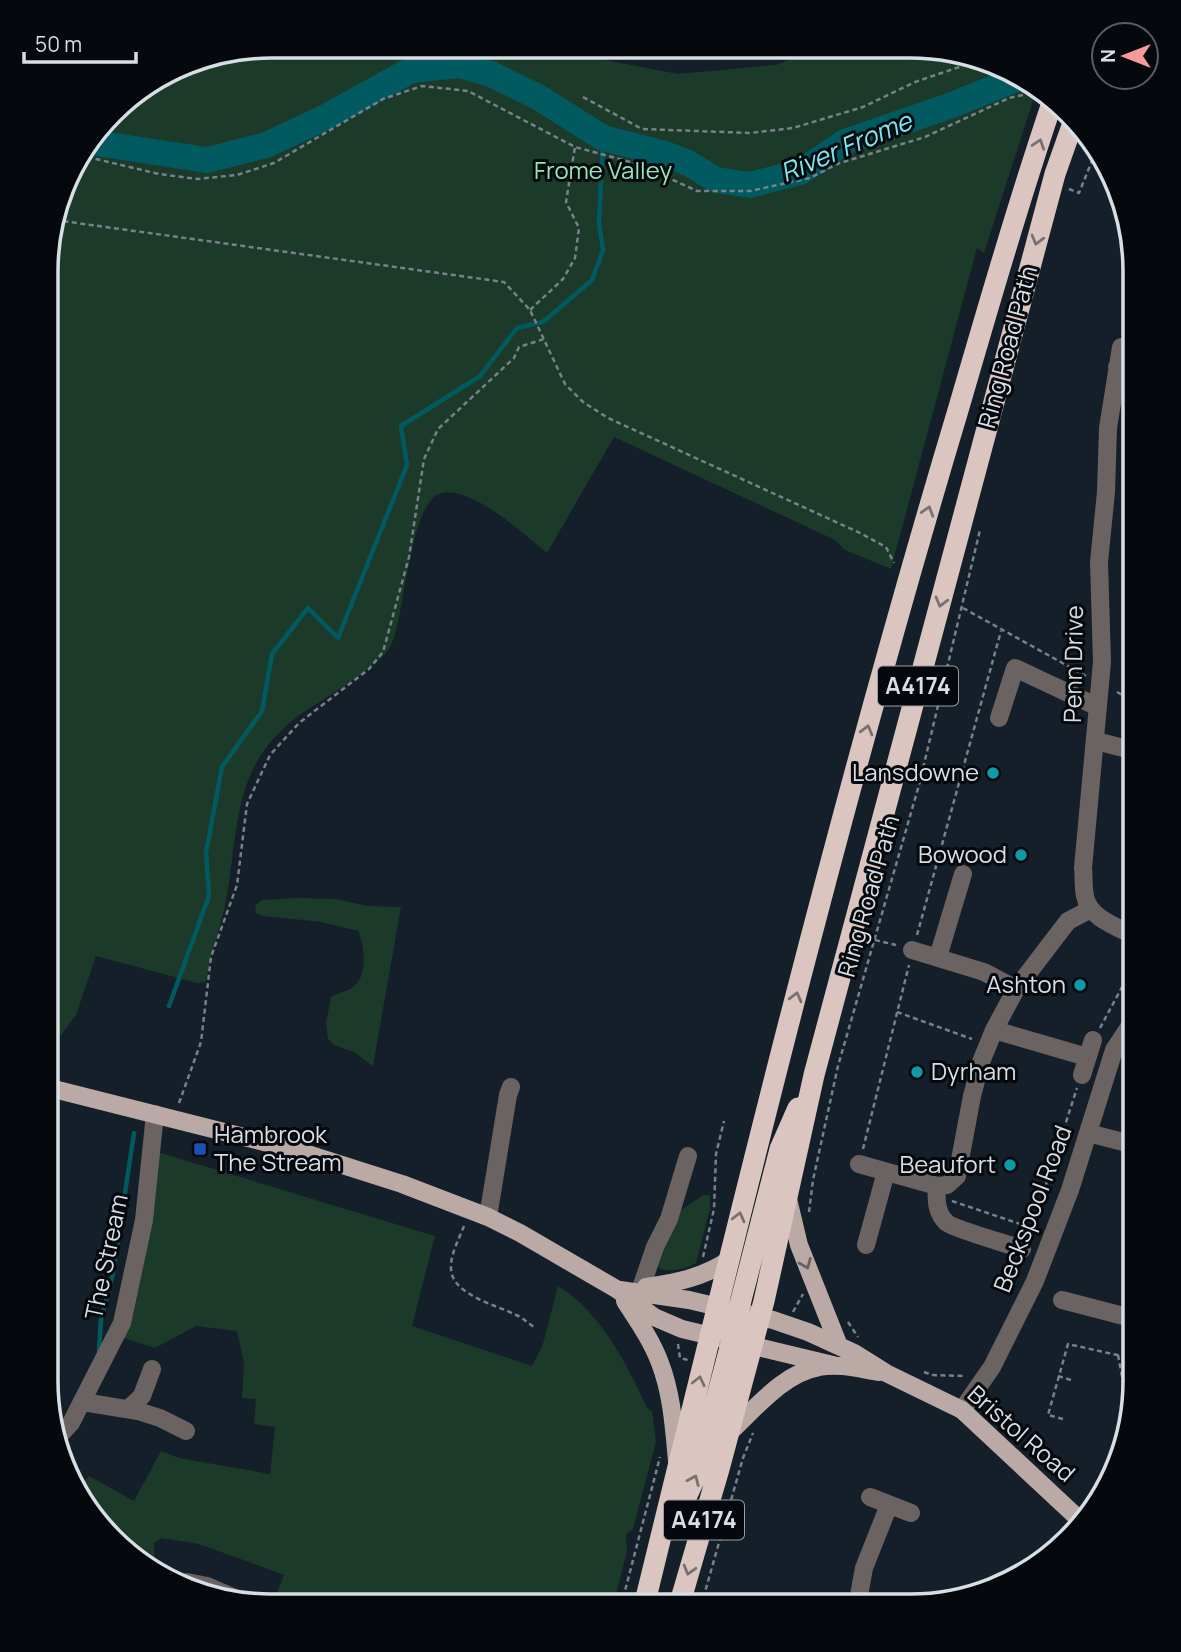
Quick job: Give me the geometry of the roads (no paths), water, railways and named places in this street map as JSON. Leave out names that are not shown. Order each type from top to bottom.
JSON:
[{"type":"highway","name":"A4174","points":[[728,1310],[729,1260],[832,857],[910,570],[1024,189],[1050,111]]},
{"type":"highway","name":"A4174","points":[[682,1594],[728,1434],[742,1343],[759,1317],[788,1199],[814,1074],[942,598],[1062,181],[1071,132]]},
{"type":"highway","name":"A4174","points":[[728,1310],[780,1149],[814,1074]]},
{"type":"highway","points":[[710,1335],[728,1310]]},
{"type":"highway","name":"A4174","points":[[647,1594],[710,1335]]},
{"type":"highway","points":[[654,1564],[696,1476],[742,1343]]},
{"type":"main road","points":[[58,1090],[292,1149],[402,1184],[480,1214],[618,1290],[654,1317],[682,1329],[837,1366]]},
{"type":"main road","points":[[788,1199],[799,1245],[839,1346]]},
{"type":"main road","points":[[618,1290],[692,1278],[729,1260]]},
{"type":"main road","points":[[618,1290],[651,1343],[663,1370],[671,1408],[677,1471]]},
{"type":"main road","name":"Bristol Road","points":[[618,1290],[674,1298],[787,1324],[839,1346],[886,1373],[962,1410],[1075,1515]]},
{"type":"main road","points":[[728,1434],[777,1389],[799,1373],[820,1366],[837,1366]]},
{"type":"main road","name":"Bristol Road","points":[[837,1366],[886,1373]]},
{"type":"street","name":"Penn Drive","points":[[1091,909],[1085,898],[1083,868],[1102,662],[1098,562],[1106,492],[1108,428],[1121,347]]},
{"type":"street","points":[[1117,367],[1123,368]]},
{"type":"street","points":[[999,719],[1015,668],[1098,707]]},
{"type":"street","points":[[1096,741],[1123,748]]},
{"type":"street","points":[[938,957],[963,874]]},
{"type":"street","points":[[937,1191],[957,1176],[972,1096],[991,1037],[1016,989],[1068,921],[1091,909],[1105,922],[1123,930]]},
{"type":"street","points":[[912,950],[984,972],[1016,989]]},
{"type":"street","name":"Beckspool Road","points":[[962,1410],[992,1367],[1037,1277],[1070,1190],[1114,1050],[1123,1036]]},
{"type":"street","points":[[991,1037],[1090,1048],[1082,1075]]},
{"type":"street","points":[[480,1214],[511,1087]]},
{"type":"street","name":"The Stream","points":[[64,1431],[83,1402],[122,1323],[145,1220],[155,1114]]},
{"type":"street","points":[[1088,1133],[1123,1142]]},
{"type":"street","points":[[641,1287],[668,1219],[688,1156]]},
{"type":"street","points":[[859,1164],[937,1191]]},
{"type":"street","points":[[866,1245],[886,1172]]},
{"type":"street","points":[[937,1191],[939,1212],[948,1223],[1022,1249]]},
{"type":"street","points":[[1062,1300],[1123,1316]]},
{"type":"street","points":[[128,1409],[142,1396],[152,1369]]},
{"type":"street","points":[[83,1402],[128,1409],[160,1418],[186,1431]]},
{"type":"street","points":[[870,1497],[911,1513]]},
{"type":"street","points":[[859,1594],[864,1568],[890,1505]]},
{"type":"waterway","name":"River Frome","points":[[100,144],[207,160],[266,145],[326,117],[411,70],[460,65],[491,74],[538,97],[603,138],[662,153],[688,163],[716,180],[750,185],[800,172],[845,142],[1008,82]]},
{"type":"waterway","points":[[169,1006],[209,896],[206,853],[222,767],[262,711],[272,654],[308,608],[338,638],[407,465],[401,426],[480,376],[517,328],[543,322],[592,280],[603,250],[599,223],[603,138]]},
{"type":"waterway","points":[[99,1350],[101,1320],[113,1273],[134,1133]]},
{"type":"place","name":"Lansdowne","points":[[993,773]]},
{"type":"place","name":"Bowood","points":[[1021,855]]},
{"type":"place","name":"Ashton","points":[[1080,985]]},
{"type":"place","name":"Dyrham","points":[[917,1072]]},
{"type":"place","name":"Hambrook The Stream","points":[[200,1149]]},
{"type":"place","name":"Beaufort","points":[[1010,1165]]},
{"type":"park label","name":"Frome Valley","points":[[603,171]]}]
